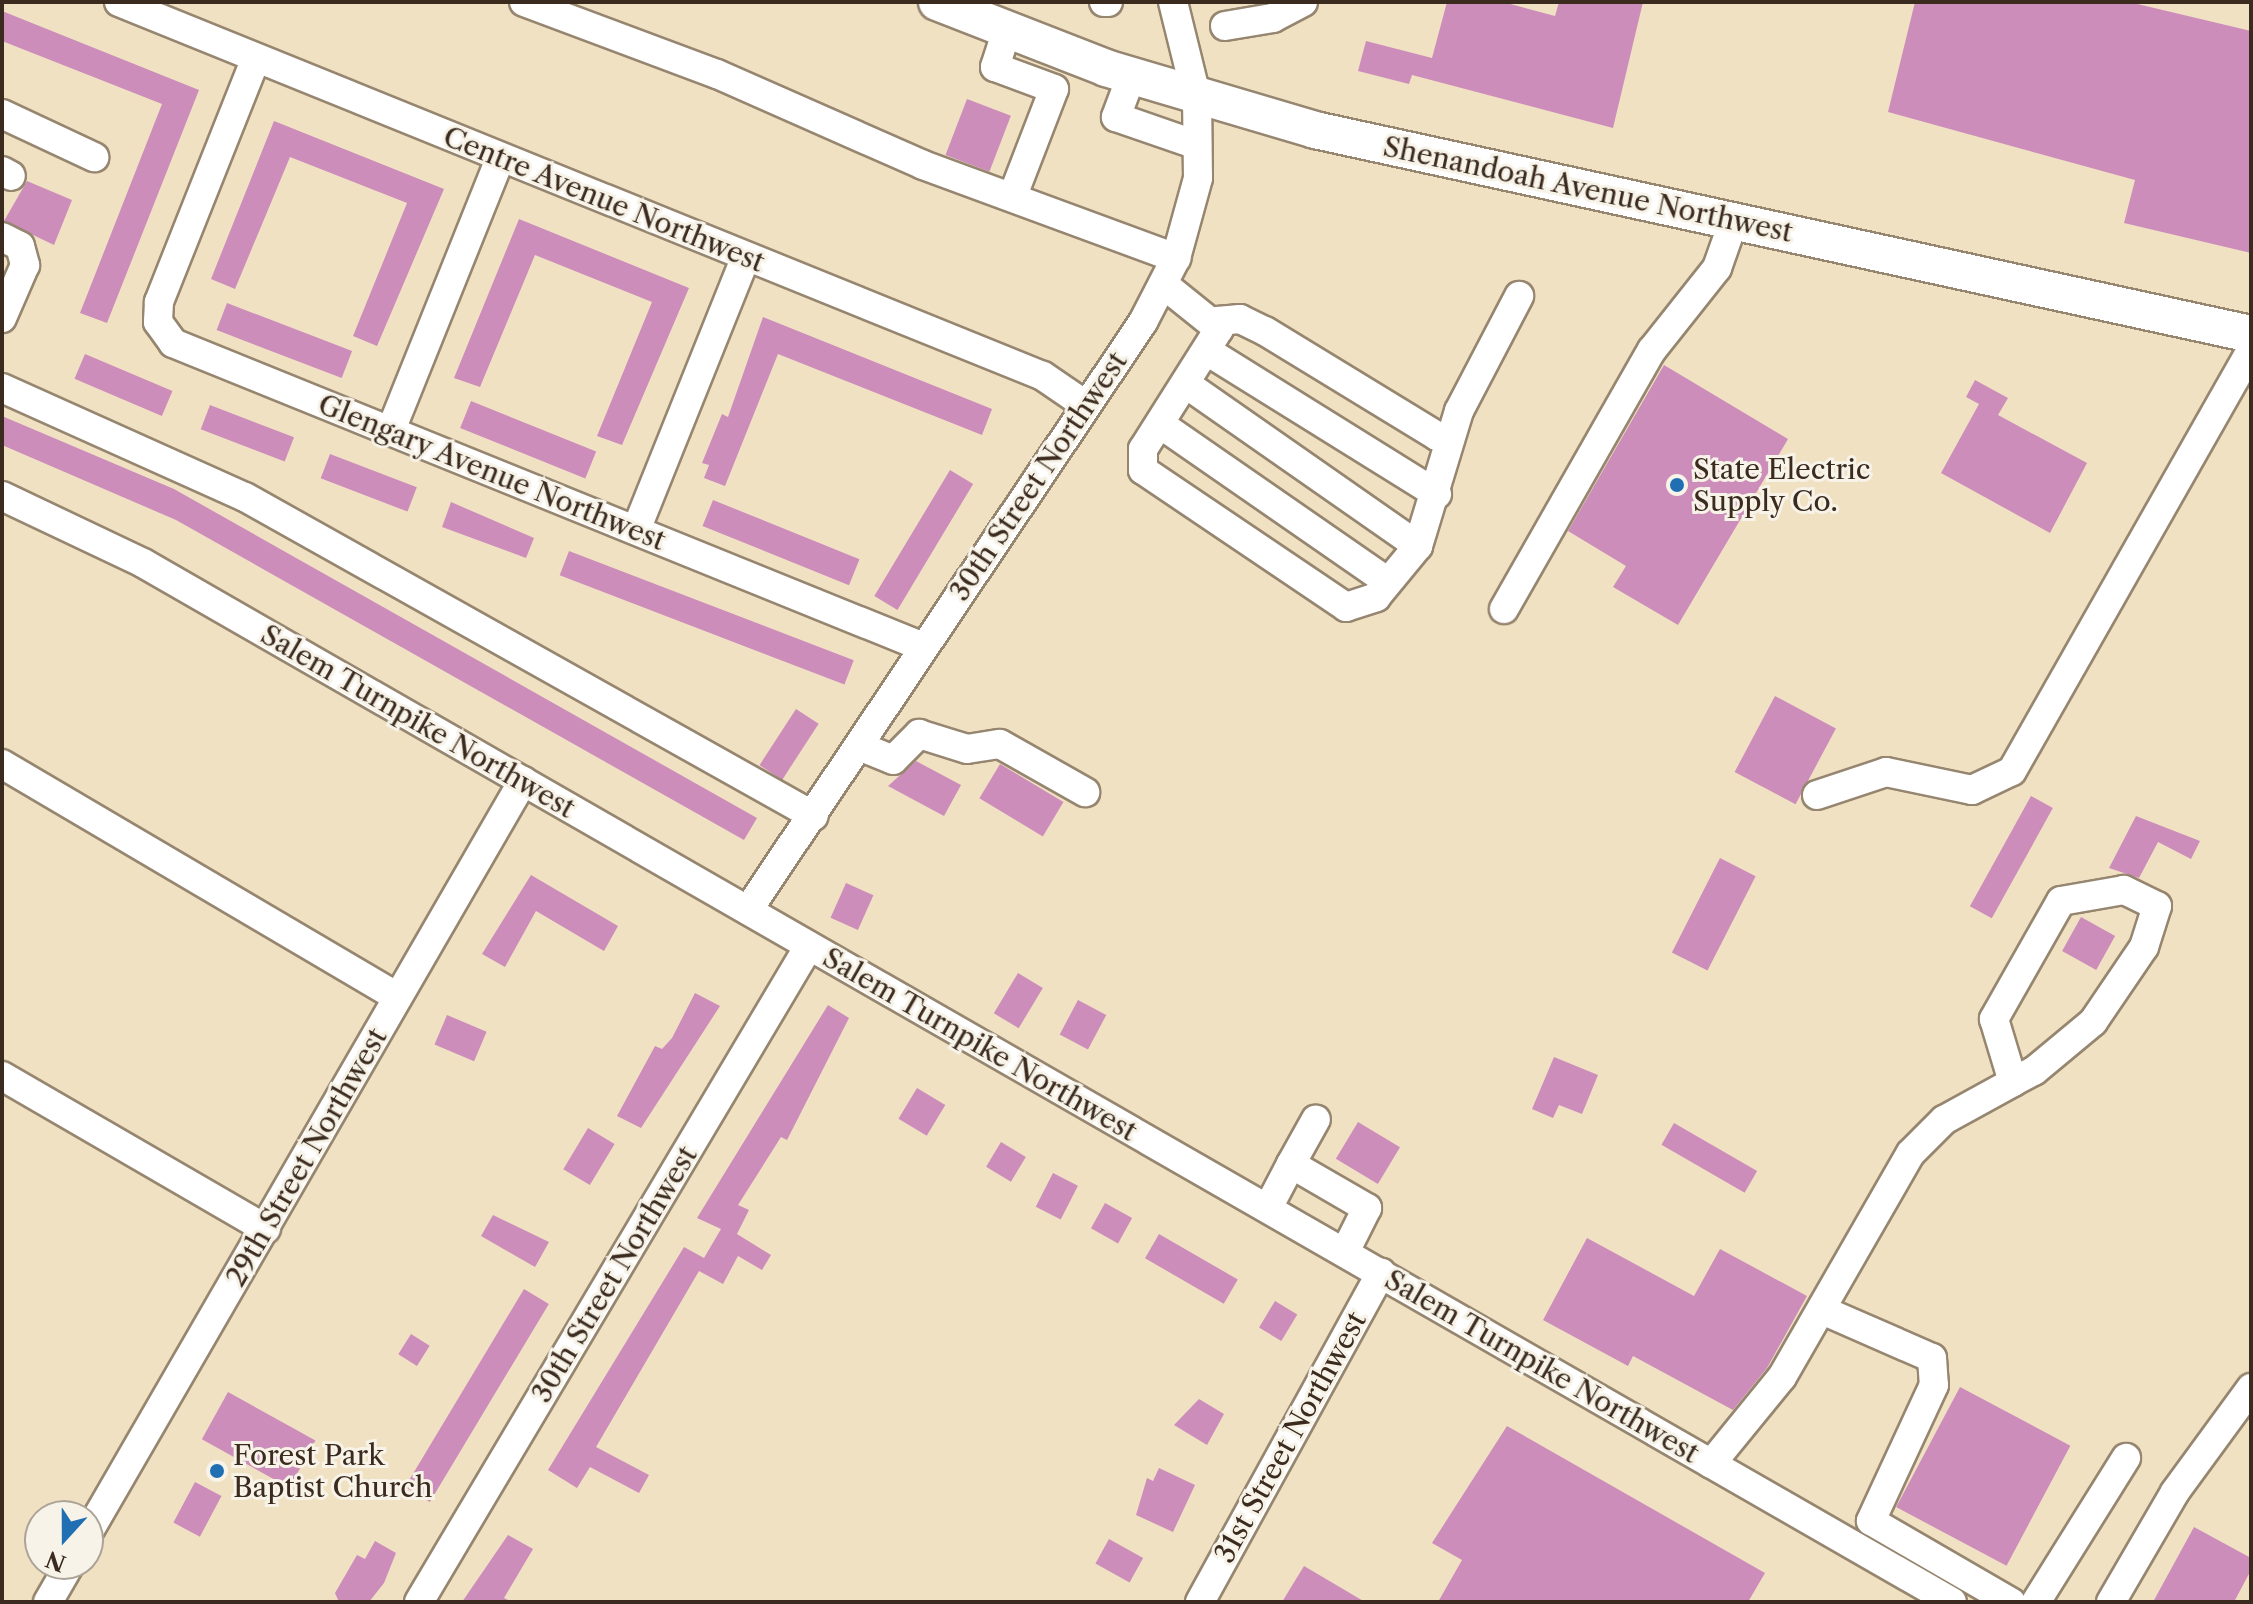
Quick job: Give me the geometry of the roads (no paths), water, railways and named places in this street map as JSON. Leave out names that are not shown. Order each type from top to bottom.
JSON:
[{"type":"main road","name":"Shenandoah Avenue Northwest","points":[[937,2],[1068,54],[1197,99],[2251,334]]},
{"type":"street","name":"Centre Avenue Northwest","points":[[119,2],[184,14],[256,58],[1043,376],[1084,404]]},
{"type":"street","points":[[524,2],[1176,258]]},
{"type":"street","name":"30th Street Northwest","points":[[748,910],[814,816],[1163,284],[1176,258],[1193,211],[1197,99],[1173,2]]},
{"type":"street","points":[[1225,26],[1273,18],[1303,2]]},
{"type":"street","points":[[1007,30],[995,67],[1054,89]]},
{"type":"street","points":[[1013,195],[1068,54]]},
{"type":"street","name":"Glengary Avenue Northwest","points":[[256,58],[157,309],[173,343],[923,647]]},
{"type":"street","points":[[1131,77],[1116,117],[1197,145]]},
{"type":"street","points":[[2,114],[94,157]]},
{"type":"street","points":[[391,430],[501,157]]},
{"type":"street","points":[[1504,609],[1652,350],[1717,268],[1734,220]]},
{"type":"street","points":[[2,237],[20,246],[25,265],[2,318]]},
{"type":"street","points":[[636,530],[746,257]]},
{"type":"street","points":[[1163,284],[1217,321],[1240,319],[1265,331],[1437,436],[1450,437]]},
{"type":"street","points":[[1217,321],[1207,351],[1160,424],[1141,461],[1149,479],[1331,604],[1360,606],[1388,582],[1418,546],[1437,494],[1450,437],[1519,296]]},
{"type":"street","points":[[1207,351],[1437,494]]},
{"type":"street","points":[[1817,795],[1886,772],[1972,790],[2012,771],[2251,351]]},
{"type":"street","points":[[1186,384],[1418,546]]},
{"type":"street","points":[[2,388],[245,497],[814,816]]},
{"type":"street","points":[[1160,424],[1388,582]]},
{"type":"street","name":"Salem Turnpike Northwest","points":[[2,496],[143,563],[1952,1602]]},
{"type":"street","points":[[859,746],[893,760],[919,734],[967,749],[1000,744],[1085,792]]},
{"type":"street","points":[[2,764],[398,997]]},
{"type":"street","name":"29th Street Northwest","points":[[104,1506],[523,781]]},
{"type":"street","points":[[1711,1464],[1782,1377],[1911,1153],[1944,1120],[2013,1082],[2093,1022],[2144,947],[2157,906],[2124,890],[2061,901],[1994,1019],[2013,1082]]},
{"type":"street","name":"30th Street Northwest","points":[[419,1602],[809,946]]},
{"type":"street","points":[[2,1076],[266,1229]]},
{"type":"street","points":[[1268,1208],[1316,1119]]},
{"type":"street","points":[[1291,1164],[1367,1208],[1345,1252]]},
{"type":"street","name":"31st Street Northwest","points":[[1200,1602],[1381,1273]]},
{"type":"street","points":[[1822,1310],[1932,1358],[1934,1385],[1871,1521],[1855,1546]]},
{"type":"street","points":[[2111,1602],[2175,1492],[2251,1388]]},
{"type":"street","points":[[2036,1602],[2126,1458]]},
{"type":"street","points":[[1871,1521],[2011,1602]]},
{"type":"street","points":[[48,1602],[61,1580]]},
{"type":"place","name":"State Electric Supply Co.","points":[[1677,485]]},
{"type":"place","name":"Forest Park Baptist Church","points":[[217,1471]]}]
